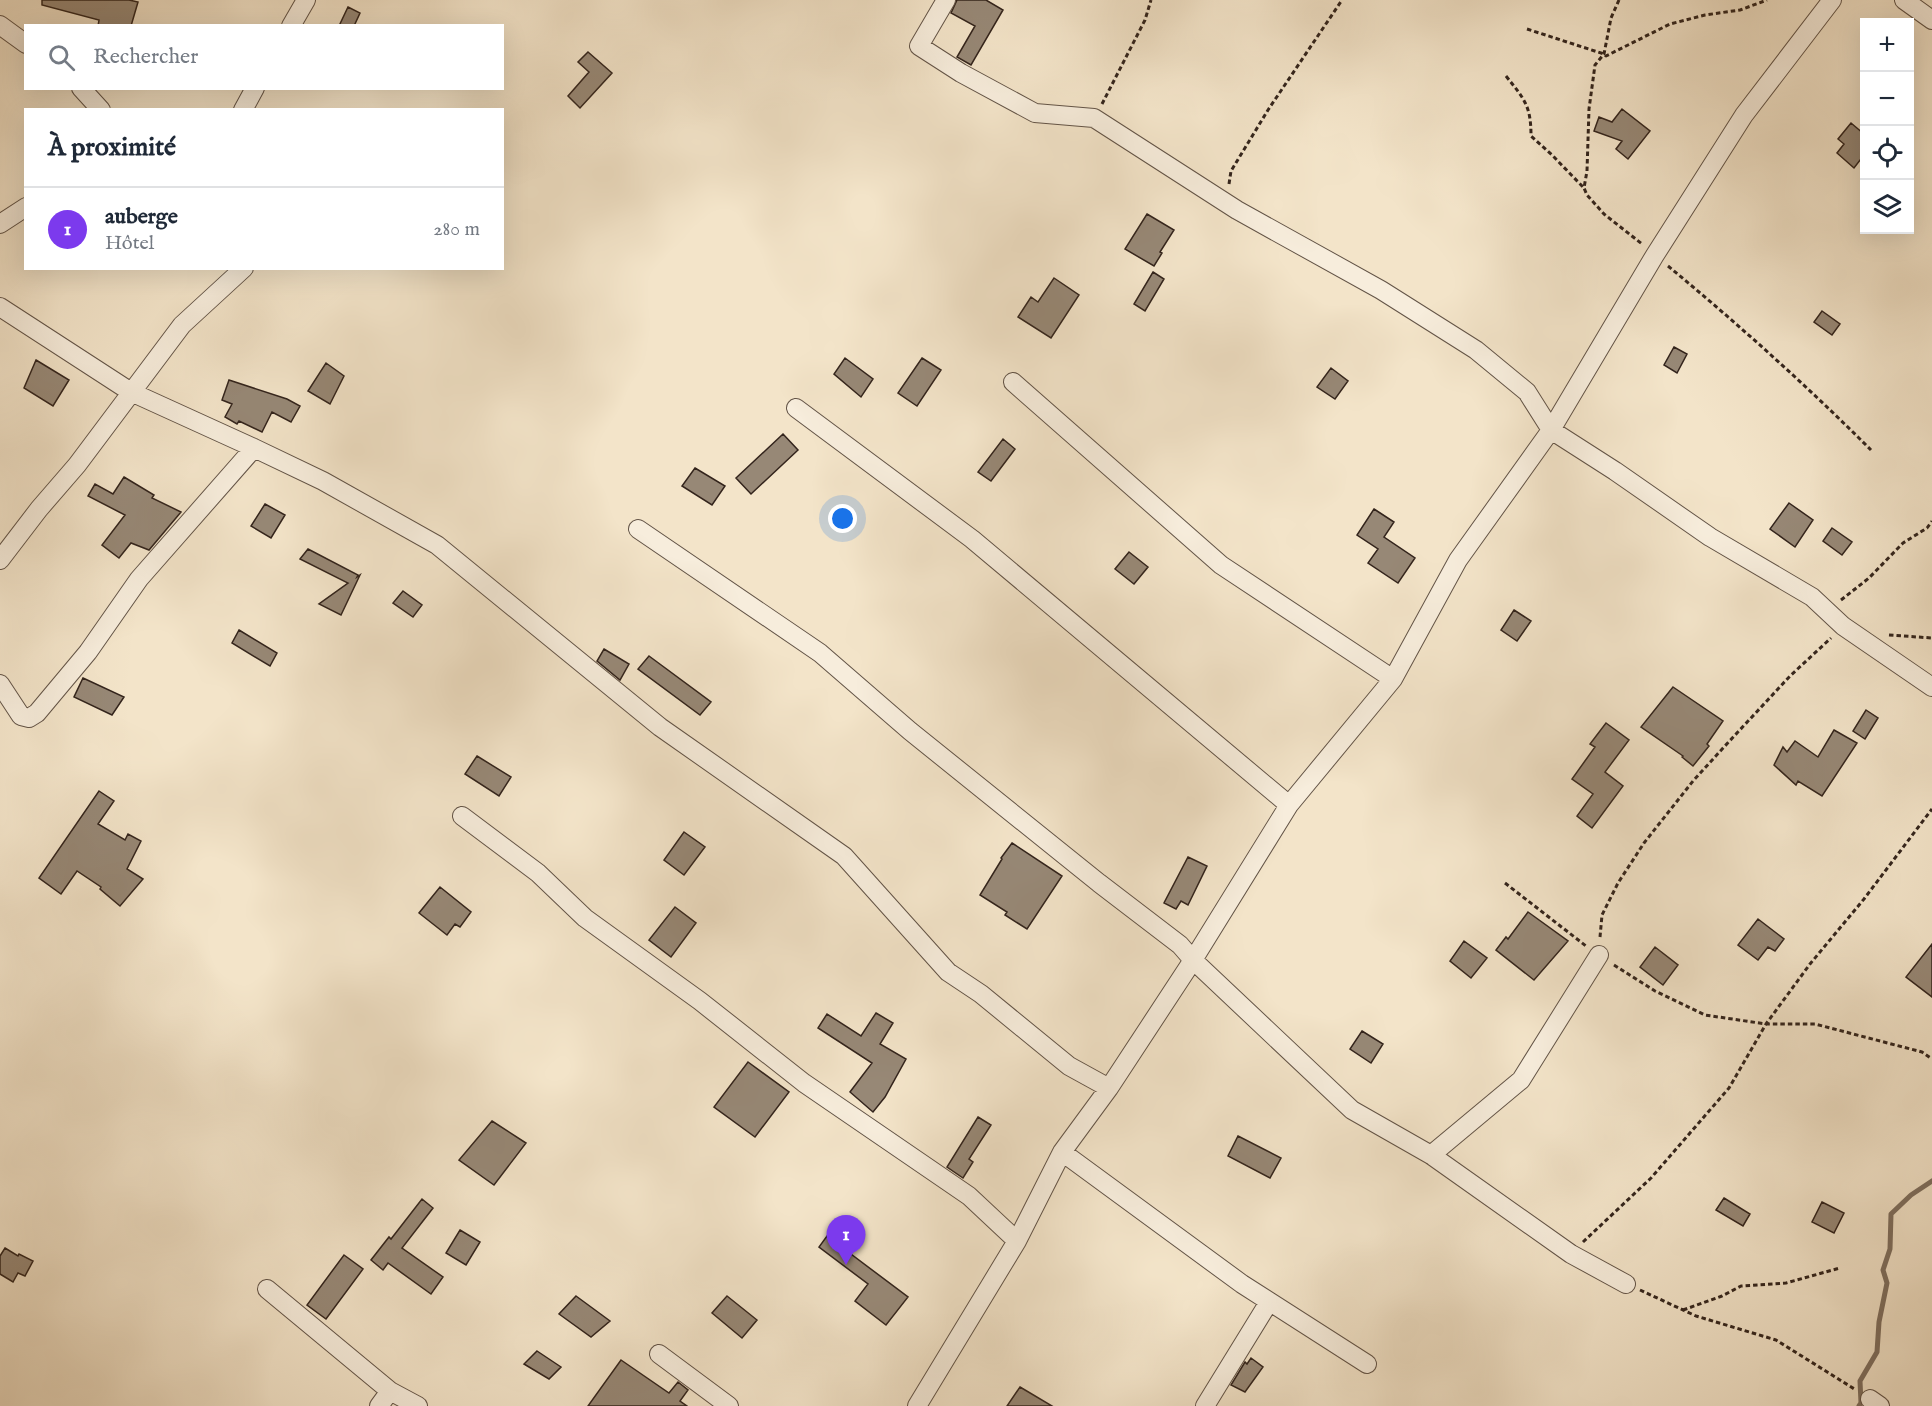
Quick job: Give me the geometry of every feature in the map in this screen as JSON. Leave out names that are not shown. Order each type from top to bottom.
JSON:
[{"type":"street","points":[[292,24],[306,0]]},
{"type":"street","points":[[946,0],[919,46],[961,73],[1035,113],[1094,117],[1237,210],[1381,290],[1476,350],[1527,392],[1551,430],[1710,537],[1812,597],[1843,626],[1932,687]]},
{"type":"street","points":[[917,1406],[1017,1241],[1062,1152],[1109,1088],[1193,960],[1289,805],[1393,679],[1458,560],[1551,430],[1655,255],[1744,115],[1832,0]]},
{"type":"street","points":[[1904,0],[1932,20]]},
{"type":"street","points":[[0,25],[24,43]]},
{"type":"street","points":[[83,90],[99,108]]},
{"type":"street","points":[[244,108],[254,90]]},
{"type":"street","points":[[0,224],[24,208]]},
{"type":"street","points":[[0,560],[39,509],[77,465],[182,325],[242,270]]},
{"type":"street","points":[[0,307],[131,392],[323,481],[437,545],[660,727],[844,856],[948,972],[981,994],[1070,1066],[1109,1088]]},
{"type":"street","points":[[1012,382],[1221,565],[1393,679]]},
{"type":"street","points":[[796,408],[972,539],[1289,805]]},
{"type":"street","points":[[0,684],[21,716],[29,718],[37,713],[88,652],[139,579],[254,448]]},
{"type":"street","points":[[638,529],[820,653],[937,753],[1180,945],[1193,960],[1352,1110],[1431,1155],[1571,1254],[1626,1284]]},
{"type":"street","points":[[462,816],[538,873],[585,918],[700,1001],[804,1083],[969,1196],[1017,1241]]},
{"type":"street","points":[[1431,1155],[1521,1080],[1599,955]]},
{"type":"street","points":[[1062,1152],[1242,1284],[1367,1364]]},
{"type":"street","points":[[267,1289],[390,1390],[418,1406]]},
{"type":"street","points":[[1205,1406],[1269,1302]]},
{"type":"street","points":[[660,1354],[729,1406]]},
{"type":"street","points":[[379,1406],[390,1390]]},
{"type":"path","points":[[1094,117],[1145,20],[1151,0]]},
{"type":"path","points":[[1237,210],[1229,185],[1231,171],[1268,110],[1342,0]]},
{"type":"path","points":[[1527,29],[1606,56],[1670,24],[1705,15],[1740,10],[1767,0]]},
{"type":"path","points":[[1506,76],[1526,102],[1531,119],[1530,136],[1584,188]]},
{"type":"path","points":[[1599,955],[1602,915],[1618,883],[1644,843],[1693,781],[1724,747],[1790,676],[1843,626],[1836,604],[1869,578],[1903,543],[1927,528],[1932,521]]},
{"type":"path","points":[[1879,634],[1932,638]]},
{"type":"path","points":[[1571,1254],[1651,1178],[1729,1088],[1766,1024],[1810,964],[1932,809]]},
{"type":"path","points":[[1504,883],[1599,955],[1655,991],[1705,1014],[1766,1024],[1815,1024],[1922,1052],[1932,1059]]},
{"type":"path","points":[[1683,1310],[1722,1296],[1741,1286],[1786,1283],[1840,1268]]},
{"type":"path","points":[[1626,1284],[1696,1316],[1776,1340],[1833,1373],[1875,1402]]},
{"type":"building","points":[[42,0],[129,0],[138,2],[132,24],[98,24],[99,20],[42,5]]},
{"type":"building","points":[[957,0],[986,0],[1003,10],[971,65],[957,57],[975,26],[951,13]]},
{"type":"building","points":[[348,7],[360,13],[355,24],[340,24]]},
{"type":"building","points":[[588,52],[612,73],[580,108],[568,96],[589,72],[578,62]]},
{"type":"building","points":[[1622,109],[1650,131],[1628,159],[1616,149],[1622,141],[1594,131],[1599,117],[1612,122]]},
{"type":"building","points":[[1851,123],[1860,131],[1860,160],[1854,168],[1837,153],[1844,144],[1838,139]]},
{"type":"building","points":[[1147,214],[1174,230],[1154,266],[1125,249]]},
{"type":"building","points":[[1153,272],[1164,279],[1145,311],[1134,304]]},
{"type":"building","points":[[1054,278],[1079,295],[1051,338],[1018,317],[1031,297],[1038,302]]},
{"type":"building","points":[[1822,311],[1840,324],[1832,335],[1814,322]]},
{"type":"building","points":[[1674,347],[1687,354],[1677,373],[1664,365]]},
{"type":"building","points":[[845,358],[873,379],[861,397],[834,374]]},
{"type":"building","points":[[922,358],[941,370],[917,406],[898,393]]},
{"type":"building","points":[[36,360],[69,380],[53,406],[24,388]]},
{"type":"building","points":[[326,363],[344,376],[330,404],[308,391]]},
{"type":"building","points":[[1331,368],[1348,381],[1335,399],[1317,387]]},
{"type":"building","points":[[229,380],[287,399],[300,406],[291,422],[272,412],[262,432],[239,421],[237,424],[225,417],[232,404],[222,400]]},
{"type":"building","points":[[783,434],[798,450],[751,494],[736,478]]},
{"type":"building","points":[[1003,439],[1015,449],[991,481],[978,472]]},
{"type":"building","points":[[695,468],[725,486],[712,505],[682,486]]},
{"type":"building","points":[[124,477],[154,495],[152,498],[181,512],[149,550],[131,543],[119,558],[102,545],[125,515],[88,496],[95,484],[113,494]]},
{"type":"building","points":[[1789,503],[1813,520],[1795,547],[1770,529]]},
{"type":"building","points":[[265,504],[285,515],[271,538],[251,526]]},
{"type":"building","points":[[1374,509],[1394,522],[1384,537],[1415,558],[1398,583],[1368,563],[1378,549],[1357,535]]},
{"type":"building","points":[[1832,528],[1852,542],[1842,555],[1823,541]]},
{"type":"building","points":[[308,549],[358,575],[357,577],[360,575],[341,615],[319,604],[348,583],[300,559]]},
{"type":"building","points":[[1129,552],[1148,567],[1134,584],[1115,569]]},
{"type":"building","points":[[403,591],[422,605],[413,617],[393,603]]},
{"type":"building","points":[[1514,610],[1531,621],[1517,641],[1501,630]]},
{"type":"building","points":[[239,630],[277,653],[270,666],[232,643]]},
{"type":"building","points":[[604,649],[629,664],[620,680],[597,661]]},
{"type":"building","points":[[649,656],[711,702],[700,715],[638,669]]},
{"type":"building","points":[[83,678],[124,697],[112,715],[74,697]]},
{"type":"building","points":[[1673,687],[1723,721],[1707,744],[1709,746],[1693,766],[1683,756],[1641,727]]},
{"type":"building","points":[[1866,710],[1878,718],[1865,739],[1853,731]]},
{"type":"building","points":[[1606,723],[1629,740],[1605,772],[1623,786],[1592,828],[1577,816],[1593,794],[1572,779],[1595,747],[1590,744]]},
{"type":"building","points":[[1834,730],[1857,743],[1822,796],[1798,781],[1796,785],[1774,765],[1783,747],[1787,752],[1795,741],[1818,757]]},
{"type":"building","points":[[477,756],[511,777],[499,796],[465,774]]},
{"type":"building","points":[[99,791],[114,801],[98,824],[125,840],[128,834],[141,841],[127,869],[143,879],[120,906],[100,889],[101,887],[77,871],[61,894],[39,878]]},
{"type":"building","points":[[684,832],[705,847],[684,875],[664,860]]},
{"type":"building","points":[[1012,843],[1062,876],[1027,929],[1005,915],[1007,912],[980,895]]},
{"type":"building","points":[[1188,857],[1207,866],[1188,905],[1181,901],[1176,909],[1164,903]]},
{"type":"building","points":[[440,887],[471,912],[460,927],[455,924],[447,935],[419,913]]},
{"type":"building","points":[[675,907],[696,923],[671,957],[649,940]]},
{"type":"building","points":[[1528,912],[1568,941],[1534,980],[1496,950],[1506,937],[1508,939]]},
{"type":"building","points":[[1758,919],[1784,939],[1775,951],[1768,947],[1758,960],[1738,945]]},
{"type":"building","points":[[1464,941],[1487,958],[1471,978],[1450,961]]},
{"type":"building","points":[[1932,944],[1932,997],[1906,977]]},
{"type":"building","points":[[1655,947],[1678,965],[1663,985],[1640,967]]},
{"type":"building","points":[[876,1013],[893,1023],[880,1044],[906,1059],[885,1097],[873,1112],[850,1092],[872,1063],[818,1028],[827,1014],[861,1036]]},
{"type":"building","points":[[1362,1031],[1383,1044],[1371,1063],[1350,1049]]},
{"type":"building","points":[[748,1062],[789,1092],[755,1137],[714,1107]]},
{"type":"building","points":[[978,1117],[991,1125],[969,1159],[973,1162],[963,1178],[947,1167]]},
{"type":"building","points":[[492,1121],[526,1143],[494,1185],[459,1160]]},
{"type":"building","points":[[1238,1136],[1281,1158],[1270,1178],[1228,1156]]},
{"type":"building","points":[[1724,1198],[1750,1214],[1743,1226],[1716,1210]]},
{"type":"building","points":[[422,1199],[433,1208],[402,1248],[443,1277],[431,1294],[388,1263],[383,1270],[371,1260],[389,1237],[391,1239]]},
{"type":"building","points":[[1822,1202],[1844,1213],[1834,1233],[1812,1222]]},
{"type":"building","points":[[460,1230],[480,1242],[466,1265],[446,1253]]},
{"type":"building","points":[[827,1236],[908,1297],[886,1325],[855,1301],[868,1284],[819,1247]]},
{"type":"building","points":[[5,1248],[33,1261],[25,1276],[18,1273],[13,1282],[0,1274],[0,1256]]},
{"type":"building","points":[[344,1255],[363,1269],[326,1319],[307,1305]]},
{"type":"building","points":[[576,1296],[610,1321],[591,1337],[559,1314]]},
{"type":"building","points":[[727,1296],[757,1320],[742,1338],[712,1313]]},
{"type":"building","points":[[537,1351],[561,1367],[549,1379],[524,1364]]},
{"type":"building","points":[[1251,1358],[1263,1367],[1245,1392],[1231,1385],[1245,1362],[1247,1364]]},
{"type":"building","points":[[621,1360],[669,1393],[678,1382],[688,1390],[680,1401],[687,1406],[588,1406]]},
{"type":"building","points":[[1020,1387],[1052,1406],[1007,1406]]},
{"type":"waterway","points":[[1859,1406],[1861,1403],[1860,1381],[1877,1352],[1879,1322],[1887,1283],[1883,1270],[1890,1249],[1891,1214],[1911,1195],[1932,1181]]},
{"type":"place","name":"auberge","points":[[846,1265]]}]
